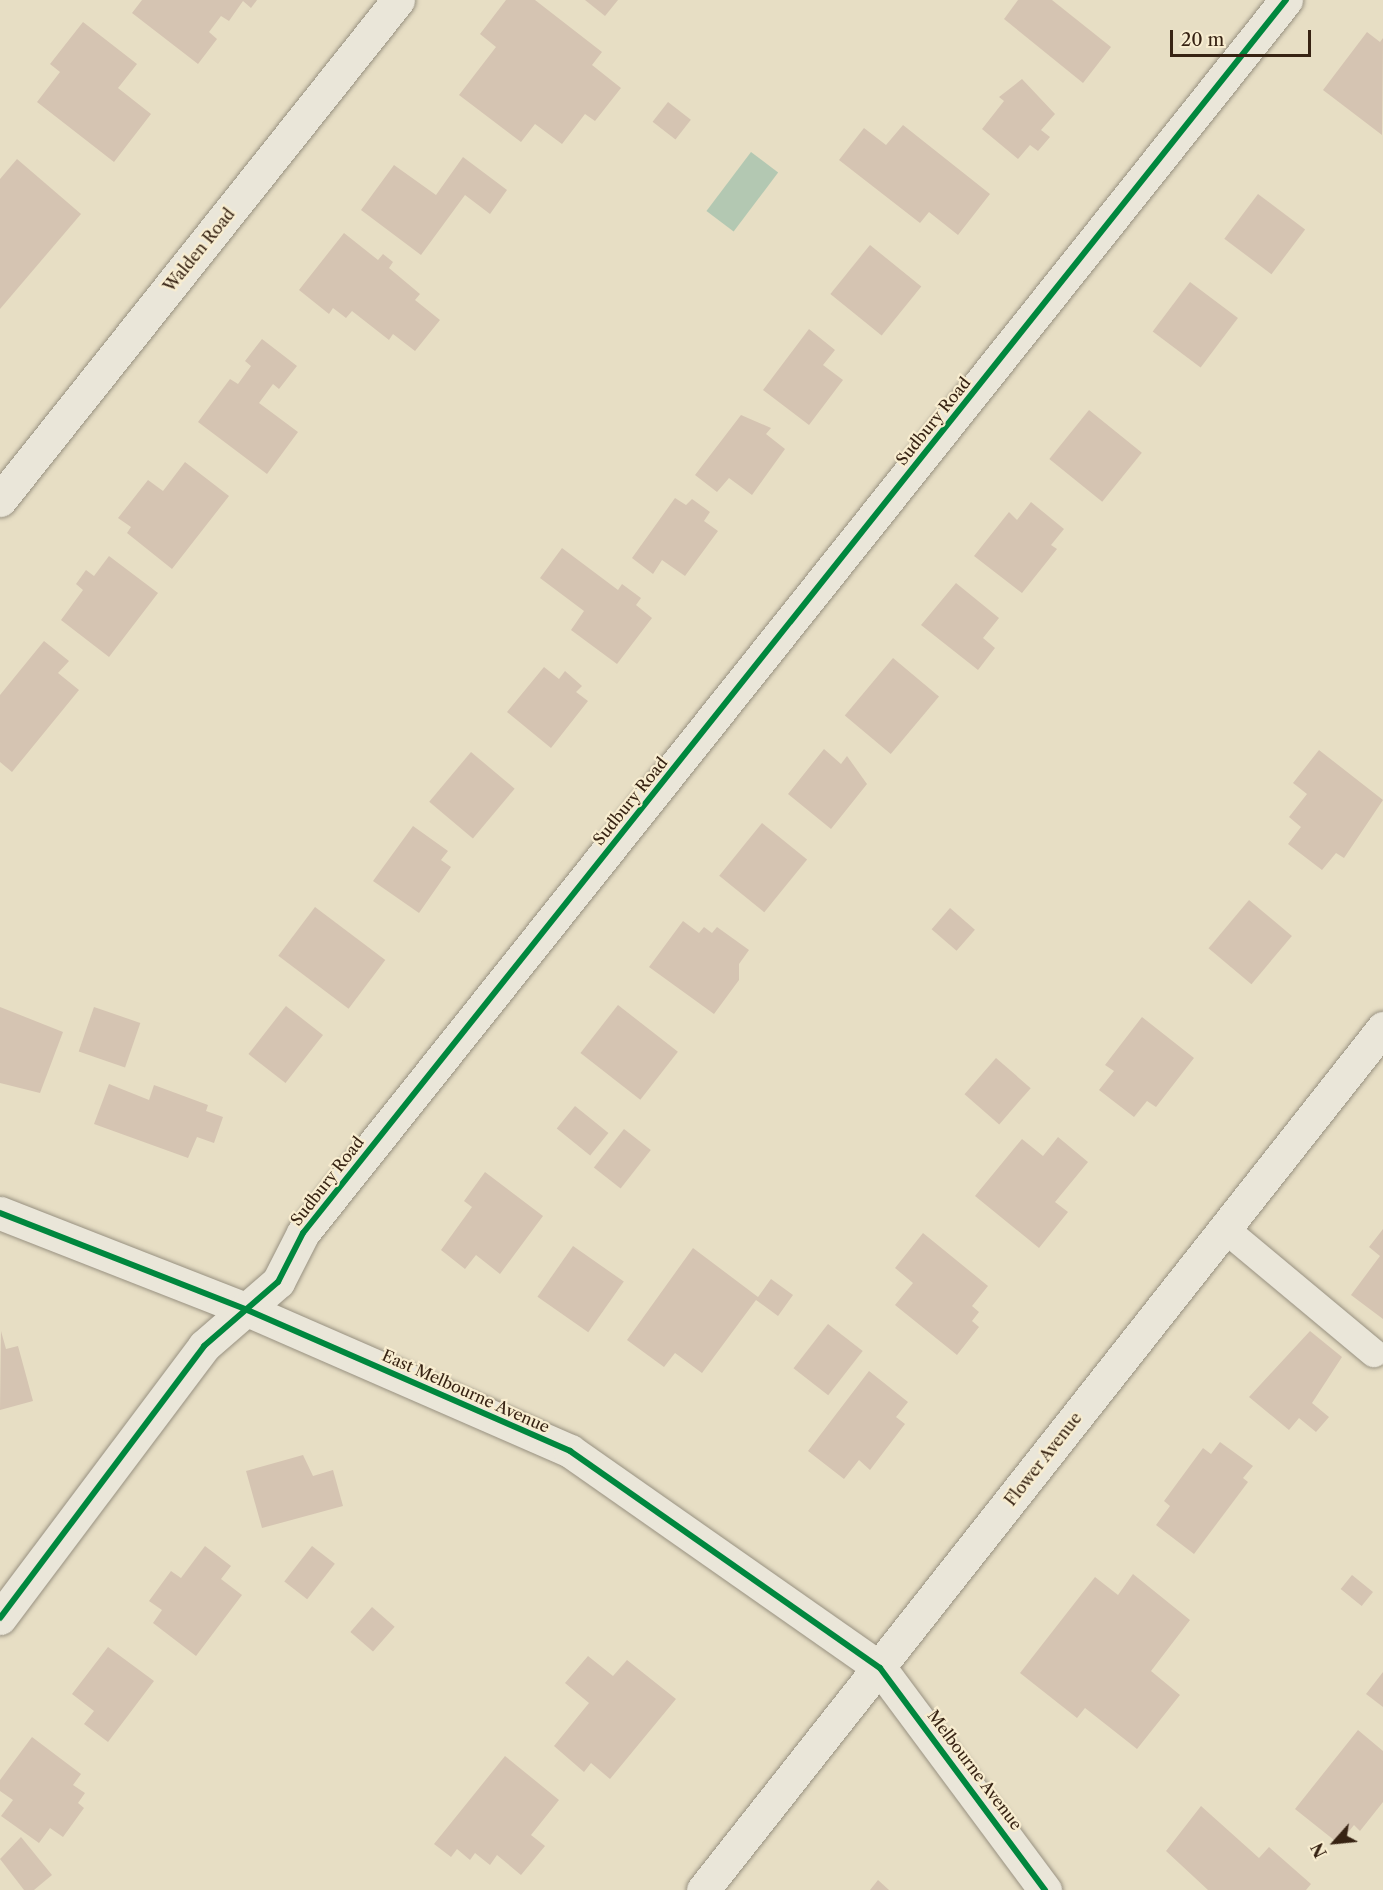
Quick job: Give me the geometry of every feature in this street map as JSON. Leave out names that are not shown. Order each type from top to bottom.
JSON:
[{"type":"street","name":"Walden Road","points":[[0,500],[398,0]]},
{"type":"street","name":"Sudbury Road","points":[[0,1618],[204,1346],[278,1282],[303,1233],[1286,0]]},
{"type":"street","name":"Flower Avenue","points":[[703,1890],[1383,1028]]},
{"type":"street","name":"East Melbourne Avenue","points":[[0,1213],[245,1309],[570,1451],[880,1668]]},
{"type":"street","name":"Melbourne Avenue","points":[[880,1668],[1046,1890]]},
{"type":"lane","points":[[1225,1229],[1374,1353]]},
{"type":"shaded area","points":[[751,152],[778,172],[734,232],[706,211]]},
{"type":"building","points":[[142,0],[257,0],[251,8],[243,1],[229,21],[221,16],[209,32],[217,39],[198,64],[132,13]]},
{"type":"building","points":[[506,0],[535,0],[602,52],[592,65],[621,88],[595,121],[585,114],[562,144],[535,124],[521,142],[459,95],[496,47],[480,34]]},
{"type":"building","points":[[585,0],[618,0],[605,16]]},
{"type":"building","points":[[1018,0],[1052,0],[1111,47],[1083,83],[1004,19]]},
{"type":"building","points":[[83,22],[137,64],[118,88],[151,114],[114,162],[37,102],[60,72],[50,64]]},
{"type":"building","points":[[1367,32],[1380,42],[1383,38],[1382,135],[1323,90]]},
{"type":"building","points":[[1022,79],[1055,114],[1041,130],[1050,137],[1038,151],[1030,145],[1018,159],[982,129],[1004,101],[999,97]]},
{"type":"building","points":[[668,102],[691,120],[675,140],[653,122]]},
{"type":"building","points":[[903,125],[990,194],[958,235],[929,212],[920,223],[839,160],[864,128],[886,145]]},
{"type":"building","points":[[463,157],[507,190],[490,214],[465,195],[421,255],[361,210],[394,165],[436,195]]},
{"type":"building","points":[[17,159],[81,214],[0,309],[0,179]]},
{"type":"building","points":[[1258,194],[1305,230],[1271,274],[1224,239]]},
{"type":"building","points":[[344,233],[378,260],[383,254],[393,262],[389,268],[420,294],[415,300],[440,320],[415,351],[393,334],[389,340],[352,311],[346,318],[333,308],[329,314],[299,290]]},
{"type":"building","points":[[870,245],[921,287],[882,335],[830,294]]},
{"type":"building","points":[[1190,282],[1238,318],[1201,368],[1153,332]]},
{"type":"building","points":[[809,329],[835,350],[823,365],[843,380],[809,425],[763,390]]},
{"type":"building","points":[[262,339],[297,366],[279,389],[273,384],[259,403],[298,432],[267,474],[198,422],[230,379],[238,384],[251,366],[245,361]]},
{"type":"building","points":[[1089,410],[1142,453],[1102,502],[1049,459]]},
{"type":"building","points":[[741,415],[771,428],[766,434],[785,449],[752,495],[729,478],[717,492],[695,475]]},
{"type":"building","points":[[185,462],[229,496],[172,569],[127,533],[131,527],[118,518],[148,480],[163,491]]},
{"type":"building","points":[[675,498],[686,505],[692,499],[710,512],[704,521],[718,531],[685,576],[662,560],[653,574],[632,558]]},
{"type":"building","points":[[1031,502],[1064,529],[1051,545],[1057,549],[1022,593],[974,556],[1009,512],[1017,520]]},
{"type":"building","points":[[562,548],[618,590],[622,584],[641,598],[636,605],[652,618],[617,664],[571,630],[584,611],[540,578]]},
{"type":"building","points":[[109,556],[158,593],[109,657],[61,620],[83,590],[76,584],[86,570],[94,576]]},
{"type":"building","points":[[956,583],[999,618],[983,638],[995,648],[978,670],[921,625]]},
{"type":"building","points":[[44,641],[69,661],[58,673],[79,690],[12,772],[0,762],[0,695]]},
{"type":"building","points":[[893,658],[939,697],[891,754],[845,715]]},
{"type":"building","points":[[544,667],[559,679],[565,671],[582,686],[576,692],[588,701],[551,748],[507,712]]},
{"type":"building","points":[[824,749],[841,764],[847,756],[867,784],[831,829],[788,794]]},
{"type":"building","points":[[1319,750],[1383,800],[1344,858],[1336,853],[1322,870],[1288,844],[1301,827],[1289,817],[1307,794],[1293,783]]},
{"type":"building","points":[[471,752],[515,789],[473,838],[429,802]]},
{"type":"building","points":[[762,823],[807,860],[764,912],[719,876]]},
{"type":"building","points":[[413,826],[448,851],[441,860],[451,867],[419,913],[373,881]]},
{"type":"building","points":[[1249,900],[1292,936],[1251,984],[1209,948]]},
{"type":"building","points":[[315,907],[385,960],[349,1009],[278,956]]},
{"type":"building","points":[[950,908],[975,930],[957,951],[932,929]]},
{"type":"building","points":[[683,921],[699,933],[704,927],[712,933],[717,927],[749,950],[739,964],[739,980],[714,1014],[649,967]]},
{"type":"building","points":[[618,1005],[678,1052],[640,1100],[580,1053]]},
{"type":"building","points":[[286,1006],[323,1035],[285,1083],[248,1054]]},
{"type":"building","points":[[0,1007],[63,1032],[40,1093],[0,1083]]},
{"type":"building","points":[[94,1007],[140,1023],[125,1067],[79,1051]]},
{"type":"building","points":[[1142,1017],[1194,1058],[1156,1107],[1147,1101],[1134,1117],[1099,1090],[1114,1071],[1105,1065]]},
{"type":"building","points":[[996,1058],[1031,1088],[999,1124],[965,1094]]},
{"type":"building","points":[[109,1084],[149,1100],[154,1085],[208,1105],[206,1111],[223,1117],[214,1143],[197,1137],[188,1158],[94,1124]]},
{"type":"building","points":[[575,1106],[608,1133],[590,1156],[557,1129]]},
{"type":"building","points":[[624,1129],[651,1150],[621,1189],[594,1168]]},
{"type":"building","points":[[1058,1137],[1088,1162],[1055,1202],[1068,1212],[1039,1248],[975,1196],[1022,1139],[1043,1156]]},
{"type":"building","points":[[485,1172],[543,1216],[500,1274],[476,1255],[465,1269],[441,1250],[472,1207],[464,1201]]},
{"type":"building","points":[[1383,1229],[1383,1319],[1351,1295],[1380,1256],[1369,1247]]},
{"type":"building","points":[[923,1233],[988,1286],[972,1306],[979,1312],[972,1321],[979,1327],[957,1355],[895,1305],[913,1283],[895,1268]]},
{"type":"building","points":[[573,1246],[624,1282],[588,1332],[537,1297]]},
{"type":"building","points":[[693,1248],[758,1297],[771,1279],[793,1295],[778,1316],[756,1300],[702,1373],[675,1353],[664,1367],[627,1340]]},
{"type":"building","points":[[828,1324],[863,1351],[828,1395],[794,1368]]},
{"type":"building","points":[[1,1331],[6,1349],[18,1346],[33,1401],[0,1410]]},
{"type":"building","points":[[1310,1331],[1342,1357],[1312,1403],[1329,1417],[1316,1432],[1299,1418],[1289,1430],[1249,1397]]},
{"type":"building","points":[[869,1371],[908,1402],[896,1417],[905,1424],[870,1470],[859,1460],[844,1479],[808,1451]]},
{"type":"building","points":[[1220,1442],[1253,1466],[1243,1478],[1248,1482],[1194,1554],[1156,1525],[1170,1506],[1164,1501],[1203,1448],[1211,1454]]},
{"type":"building","points":[[303,1455],[313,1476],[333,1470],[343,1506],[262,1528],[246,1471]]},
{"type":"building","points":[[205,1546],[231,1566],[221,1579],[242,1595],[196,1656],[153,1623],[162,1610],[149,1601],[171,1571],[181,1578]]},
{"type":"building","points":[[312,1546],[335,1564],[307,1599],[284,1581]]},
{"type":"building","points":[[1133,1574],[1190,1620],[1151,1671],[1180,1695],[1137,1749],[1085,1708],[1077,1718],[1020,1673],[1095,1577],[1118,1595]]},
{"type":"building","points":[[1352,1575],[1373,1592],[1362,1606],[1341,1589]]},
{"type":"building","points":[[372,1607],[395,1627],[373,1652],[350,1632]]},
{"type":"building","points":[[108,1647],[154,1681],[108,1742],[84,1724],[94,1711],[72,1694]]},
{"type":"building","points":[[588,1656],[613,1676],[627,1660],[676,1699],[610,1779],[591,1763],[584,1772],[554,1746],[589,1703],[565,1683]]},
{"type":"building","points":[[1383,1672],[1383,1707],[1366,1694]]},
{"type":"building","points":[[1358,1730],[1383,1751],[1383,1802],[1360,1831],[1354,1825],[1339,1844],[1295,1809]]},
{"type":"building","points":[[32,1737],[81,1774],[73,1785],[85,1793],[78,1803],[84,1808],[63,1837],[50,1828],[39,1843],[1,1816],[13,1800],[0,1791],[0,1780]]},
{"type":"building","points":[[505,1756],[559,1800],[531,1835],[545,1846],[521,1875],[497,1855],[490,1865],[475,1853],[470,1860],[457,1849],[451,1857],[434,1844]]},
{"type":"building","points":[[1201,1806],[1259,1858],[1269,1847],[1311,1884],[1306,1890],[1208,1890],[1166,1851]]},
{"type":"building","points":[[21,1837],[52,1875],[34,1890],[24,1890],[0,1859]]},
{"type":"building","points":[[878,1880],[889,1890],[870,1890]]},
{"type":"cycle path","points":[[0,1618],[204,1346],[278,1282],[303,1233],[1286,0]]},
{"type":"cycle path","points":[[0,1213],[245,1309],[570,1451],[880,1668],[1045,1890]]}]
